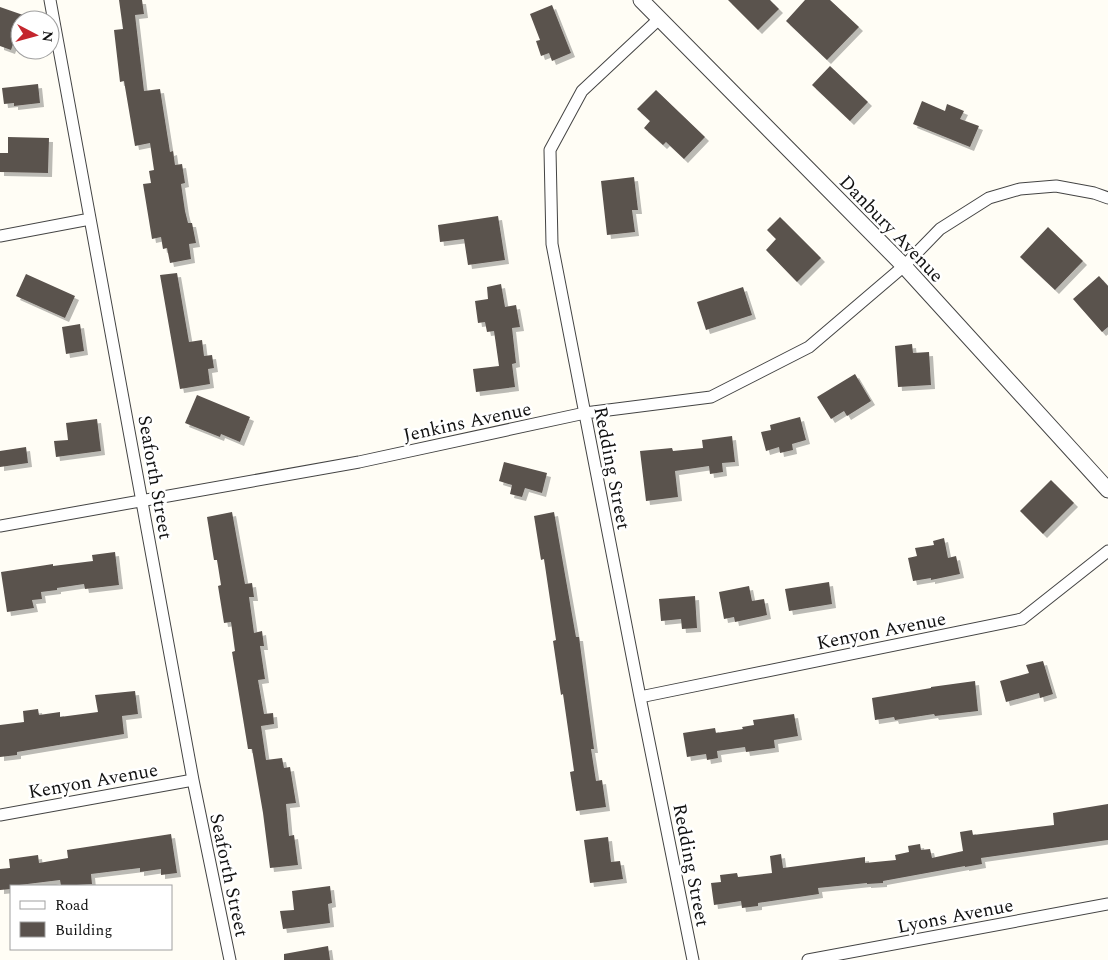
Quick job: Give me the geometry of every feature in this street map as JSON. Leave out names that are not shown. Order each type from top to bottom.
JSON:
[{"type":"street","name":"Seaforth Street","points":[[50,0],[193,780],[230,960]]},
{"type":"street","name":"Danbury Avenue","points":[[641,0],[904,266],[1108,490]]},
{"type":"street","name":"Redding Street","points":[[659,19],[582,91],[550,150],[552,244],[693,960]]},
{"type":"street","name":"Jenkins Avenue","points":[[0,526],[360,462],[585,413],[711,397],[810,347],[904,266],[940,229],[989,198],[1020,189],[1056,186],[1094,193],[1108,198]]},
{"type":"street","points":[[0,236],[90,218]]},
{"type":"street","name":"Kenyon Avenue","points":[[640,696],[1022,619],[1108,551]]},
{"type":"street","name":"Kenyon Avenue","points":[[0,815],[193,780]]},
{"type":"street","name":"Lyons Avenue","points":[[808,960],[1108,904]]},
{"type":"building","points":[[119,0],[142,0],[144,14],[135,15],[144,91],[160,89],[170,152],[173,151],[175,165],[182,164],[185,183],[181,184],[185,211],[188,223],[192,223],[196,243],[189,244],[191,259],[170,263],[167,248],[163,249],[161,237],[152,239],[143,184],[151,183],[149,171],[154,170],[150,143],[135,146],[124,81],[120,82],[114,30],[123,29]]},
{"type":"building","points":[[728,0],[770,0],[779,9],[758,30]]},
{"type":"building","points":[[805,0],[830,0],[859,27],[827,60],[786,21]]},
{"type":"building","points":[[552,5],[571,53],[552,61],[549,53],[541,56],[536,41],[540,40],[530,14]]},
{"type":"building","points":[[0,7],[10,10],[10,50],[0,46]]},
{"type":"building","points":[[830,66],[868,102],[850,121],[812,85]]},
{"type":"building","points":[[38,84],[40,103],[14,106],[14,103],[4,104],[2,88]]},
{"type":"building","points":[[656,90],[705,137],[684,159],[666,142],[663,145],[644,128],[650,121],[637,109]]},
{"type":"building","points":[[922,101],[945,111],[947,104],[964,111],[960,119],[979,126],[970,147],[913,124]]},
{"type":"building","points":[[8,137],[49,138],[48,173],[0,172],[0,153],[8,153]]},
{"type":"building","points":[[634,177],[638,210],[632,210],[635,232],[607,235],[601,181]]},
{"type":"building","points":[[498,216],[505,260],[468,265],[464,239],[440,242],[438,225]]},
{"type":"building","points":[[780,217],[821,258],[797,282],[766,250],[776,239],[767,230]]},
{"type":"building","points":[[1048,227],[1083,261],[1055,290],[1020,257]]},
{"type":"building","points":[[177,273],[189,342],[202,340],[204,356],[212,355],[214,368],[208,369],[210,384],[180,389],[160,275]]},
{"type":"building","points":[[26,274],[75,296],[65,318],[16,296]]},
{"type":"building","points":[[1099,276],[1108,286],[1108,327],[1102,332],[1073,299]]},
{"type":"building","points":[[501,284],[505,307],[516,305],[520,327],[512,328],[516,363],[512,364],[515,387],[476,392],[473,369],[499,366],[494,331],[487,332],[485,322],[478,323],[475,301],[488,299],[487,287]]},
{"type":"building","points":[[743,287],[752,315],[706,330],[697,302]]},
{"type":"building","points":[[80,324],[84,351],[66,354],[62,327]]},
{"type":"building","points":[[912,344],[913,353],[929,352],[931,385],[898,387],[895,346]]},
{"type":"building","points":[[855,374],[871,401],[847,416],[844,411],[831,419],[817,397]]},
{"type":"building","points":[[197,395],[250,417],[240,442],[221,434],[220,437],[185,423]]},
{"type":"building","points":[[800,417],[806,440],[792,444],[793,450],[780,453],[779,447],[766,451],[761,432],[771,430],[770,425]]},
{"type":"building","points":[[97,419],[101,451],[56,457],[54,441],[68,440],[66,423]]},
{"type":"building","points":[[732,436],[735,462],[722,463],[723,472],[710,474],[709,466],[675,471],[678,497],[646,501],[640,451],[672,448],[673,451],[703,448],[702,440]]},
{"type":"building","points":[[26,447],[28,463],[0,467],[0,451]]},
{"type":"building","points":[[504,462],[547,473],[542,493],[525,488],[522,497],[510,494],[512,485],[499,481]]},
{"type":"building","points":[[1051,480],[1074,503],[1043,534],[1020,511]]},
{"type":"building","points":[[232,512],[245,584],[252,583],[254,597],[249,597],[254,633],[262,631],[264,646],[260,646],[265,679],[258,680],[264,714],[273,713],[274,724],[261,726],[266,760],[282,758],[284,768],[290,767],[296,803],[286,804],[289,836],[294,835],[298,865],[270,868],[252,749],[248,749],[232,652],[235,651],[231,622],[224,623],[218,586],[221,585],[217,560],[214,560],[207,517]]},
{"type":"building","points":[[554,512],[576,637],[579,637],[594,749],[591,749],[596,781],[602,780],[606,807],[576,811],[570,772],[574,771],[553,641],[556,640],[544,559],[541,560],[534,516]]},
{"type":"building","points":[[944,538],[948,558],[956,556],[960,574],[931,580],[931,578],[913,581],[908,558],[917,556],[915,548],[934,545],[933,541]]},
{"type":"building","points":[[115,552],[119,585],[85,589],[84,584],[57,588],[57,590],[41,592],[42,599],[32,600],[34,608],[7,612],[1,572],[53,564],[53,566],[93,561],[92,555]]},
{"type":"building","points":[[829,582],[832,604],[789,611],[785,589]]},
{"type":"building","points":[[749,586],[752,601],[764,599],[767,615],[735,622],[734,617],[724,619],[719,592]]},
{"type":"building","points":[[695,596],[697,628],[682,629],[681,619],[661,621],[659,599]]},
{"type":"building","points":[[1043,661],[1053,694],[1040,698],[1039,693],[1006,702],[1000,681],[1029,673],[1026,665]]},
{"type":"building","points":[[975,681],[978,711],[935,716],[934,714],[895,720],[894,717],[875,720],[872,698]]},
{"type":"building","points":[[135,691],[138,714],[122,716],[124,734],[17,752],[17,755],[0,757],[0,725],[24,722],[23,711],[38,709],[39,715],[60,712],[60,717],[98,712],[95,695]]},
{"type":"building","points":[[794,714],[798,736],[774,740],[775,748],[746,752],[745,747],[717,751],[718,758],[707,760],[706,754],[687,757],[683,733],[715,728],[716,733],[743,729],[742,727],[754,725],[753,720]]},
{"type":"building","points":[[1108,804],[1108,840],[981,858],[982,864],[883,881],[883,883],[818,888],[819,894],[758,903],[758,906],[742,908],[741,901],[714,905],[711,883],[721,882],[720,875],[737,873],[738,877],[772,873],[770,856],[781,854],[783,868],[865,857],[865,863],[896,860],[895,855],[909,852],[908,846],[920,844],[921,850],[930,849],[932,858],[963,851],[960,832],[972,830],[973,835],[1054,825],[1053,813]]},
{"type":"building","points":[[171,834],[177,873],[161,875],[161,869],[140,872],[140,868],[91,874],[92,884],[61,885],[60,880],[10,885],[10,889],[0,890],[0,869],[10,868],[9,859],[38,855],[39,863],[68,858],[67,850]]},
{"type":"building","points":[[608,837],[611,862],[620,861],[623,879],[590,883],[584,840]]},
{"type":"building","points":[[330,886],[332,903],[328,904],[330,923],[283,929],[280,911],[294,910],[292,891]]},
{"type":"building","points":[[328,946],[330,960],[284,960],[284,954]]}]
